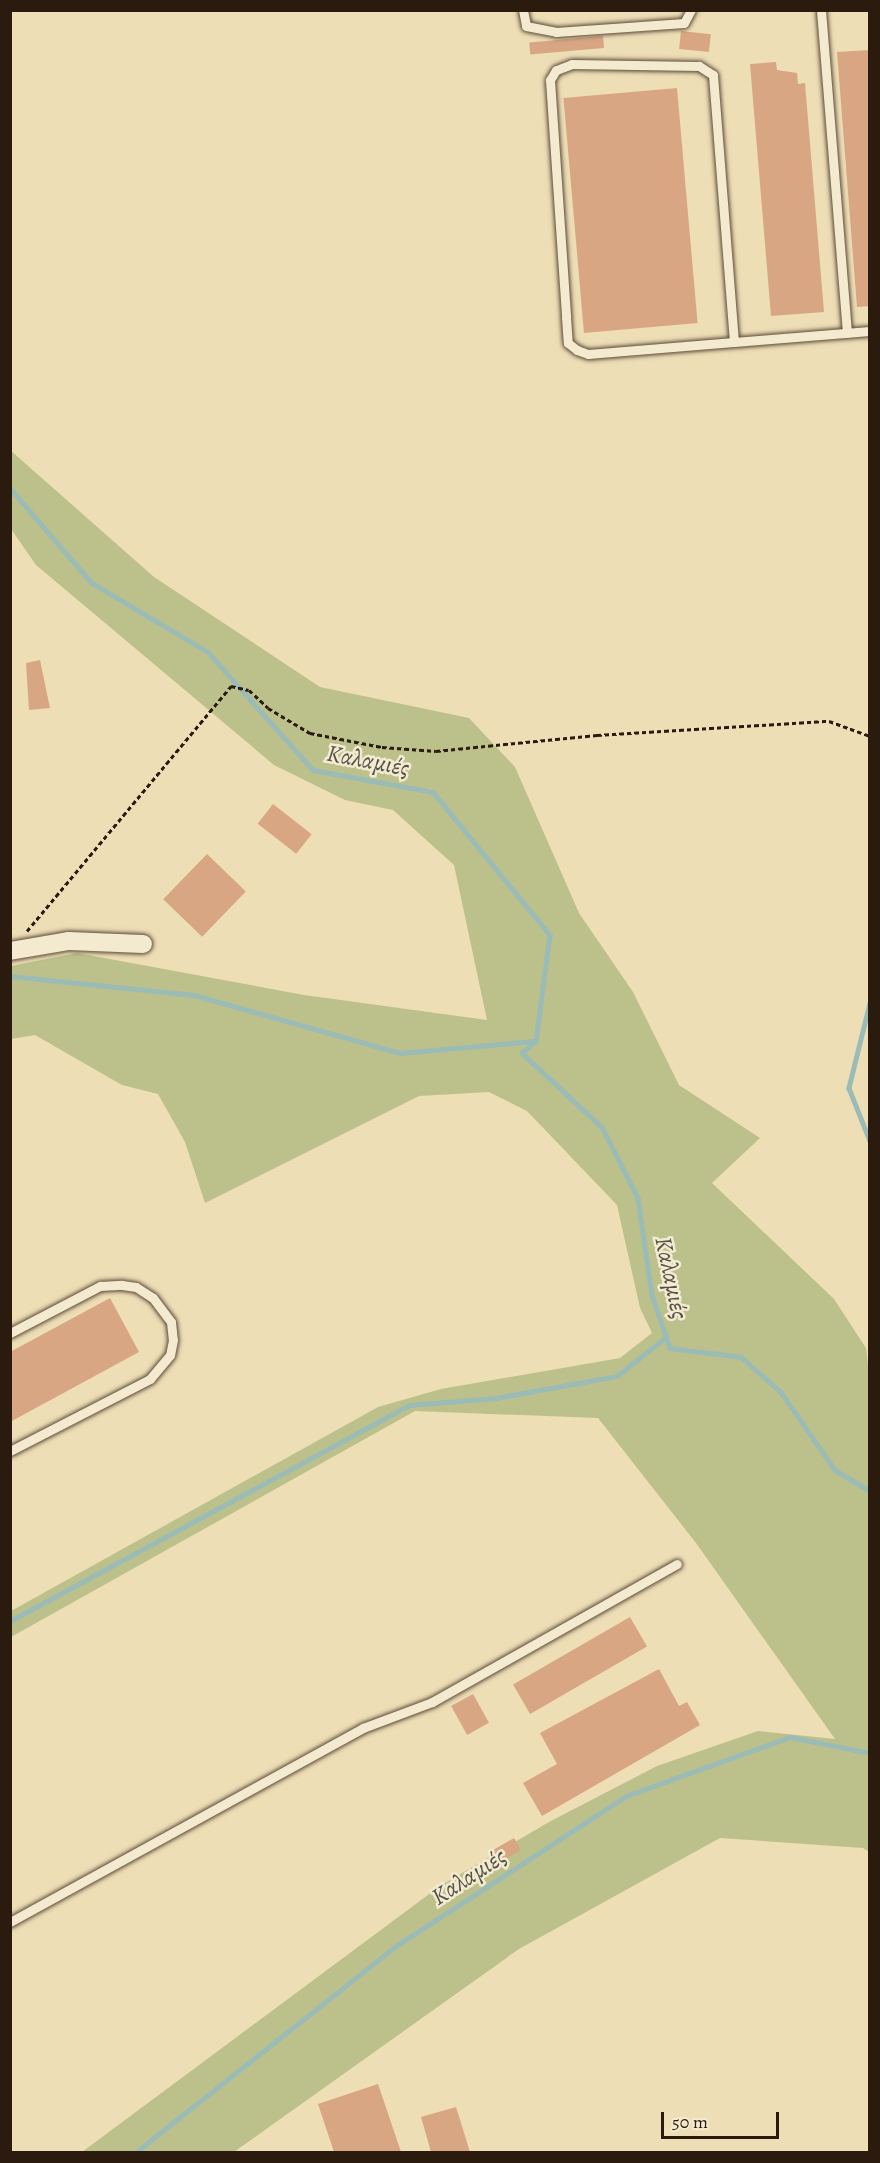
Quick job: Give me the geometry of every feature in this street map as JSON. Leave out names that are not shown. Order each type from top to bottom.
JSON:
[{"type":"street","points":[[11,951],[69,941],[143,944]]},
{"type":"lane","points":[[523,10],[526,26],[556,32],[684,23],[691,10]]},
{"type":"lane","points":[[821,10],[848,333]]},
{"type":"lane","points":[[734,342],[713,75],[699,66],[572,64],[556,70],[550,80],[568,343],[588,354],[870,331]]},
{"type":"lane","points":[[10,1333],[100,1286],[122,1285],[153,1298],[171,1322],[173,1341],[170,1354],[150,1379],[10,1451]]},
{"type":"lane","points":[[10,1922],[363,1728],[432,1702],[677,1564]]},
{"type":"path","points":[[11,951],[231,686],[249,690],[268,708],[310,733],[382,747],[436,751],[597,735],[830,721],[870,736]]},
{"type":"green space","points":[[10,450],[154,577],[320,687],[469,718],[515,767],[579,913],[633,992],[679,1085],[760,1138],[712,1183],[834,1299],[866,1348],[869,1374],[869,1852],[863,1848],[720,1838],[519,1949],[234,2152],[82,2152],[440,1886],[549,1822],[657,1766],[758,1731],[835,1739],[696,1543],[598,1418],[415,1411],[11,1637],[11,1611],[378,1407],[441,1389],[620,1358],[652,1333],[640,1308],[617,1205],[527,1111],[489,1092],[419,1096],[205,1203],[185,1142],[158,1094],[122,1085],[35,1035],[11,1039],[11,966],[77,953],[304,995],[487,1020],[454,865],[393,810],[345,800],[274,765],[36,565],[11,529]]},
{"type":"building","points":[[681,31],[711,34],[709,52],[679,49]]},
{"type":"building","points":[[603,36],[604,48],[530,54],[529,42]]},
{"type":"building","points":[[870,50],[870,306],[857,307],[837,52]]},
{"type":"building","points":[[776,62],[777,70],[797,73],[798,84],[805,83],[824,312],[771,316],[750,64]]},
{"type":"building","points":[[677,88],[698,323],[584,333],[563,98]]},
{"type":"building","points":[[40,660],[50,708],[29,710],[26,663]]},
{"type":"building","points":[[273,804],[312,834],[296,854],[258,824]]},
{"type":"building","points":[[207,854],[246,892],[202,937],[163,899]]},
{"type":"building","points":[[110,1298],[139,1352],[10,1422],[10,1352]]},
{"type":"building","points":[[630,1617],[647,1646],[530,1714],[513,1684]]},
{"type":"building","points":[[659,1669],[679,1706],[687,1702],[700,1725],[542,1816],[523,1783],[557,1764],[540,1733]]},
{"type":"building","points":[[473,1694],[489,1723],[467,1735],[451,1706]]},
{"type":"building","points":[[514,1838],[521,1850],[498,1863],[491,1851]]},
{"type":"building","points":[[378,2084],[401,2152],[334,2152],[318,2104]]},
{"type":"building","points":[[456,2107],[470,2152],[431,2152],[421,2117]]},
{"type":"waterway","name":"Καλαμιές","points":[[10,488],[92,583],[208,652],[313,770],[433,792],[550,935],[536,1041],[522,1053],[602,1127],[638,1198],[652,1295],[670,1348],[741,1357],[781,1392],[835,1470],[870,1491]]},
{"type":"waterway","name":"Καλαμιές","points":[[10,976],[194,995],[400,1053],[535,1041]]},
{"type":"waterway","points":[[870,1003],[849,1088],[870,1141]]},
{"type":"waterway","points":[[10,1621],[409,1405],[496,1398],[617,1376],[666,1337]]},
{"type":"waterway","name":"Καλαμιές","points":[[136,2152],[396,1946],[626,1796],[790,1737],[870,1753]]}]
